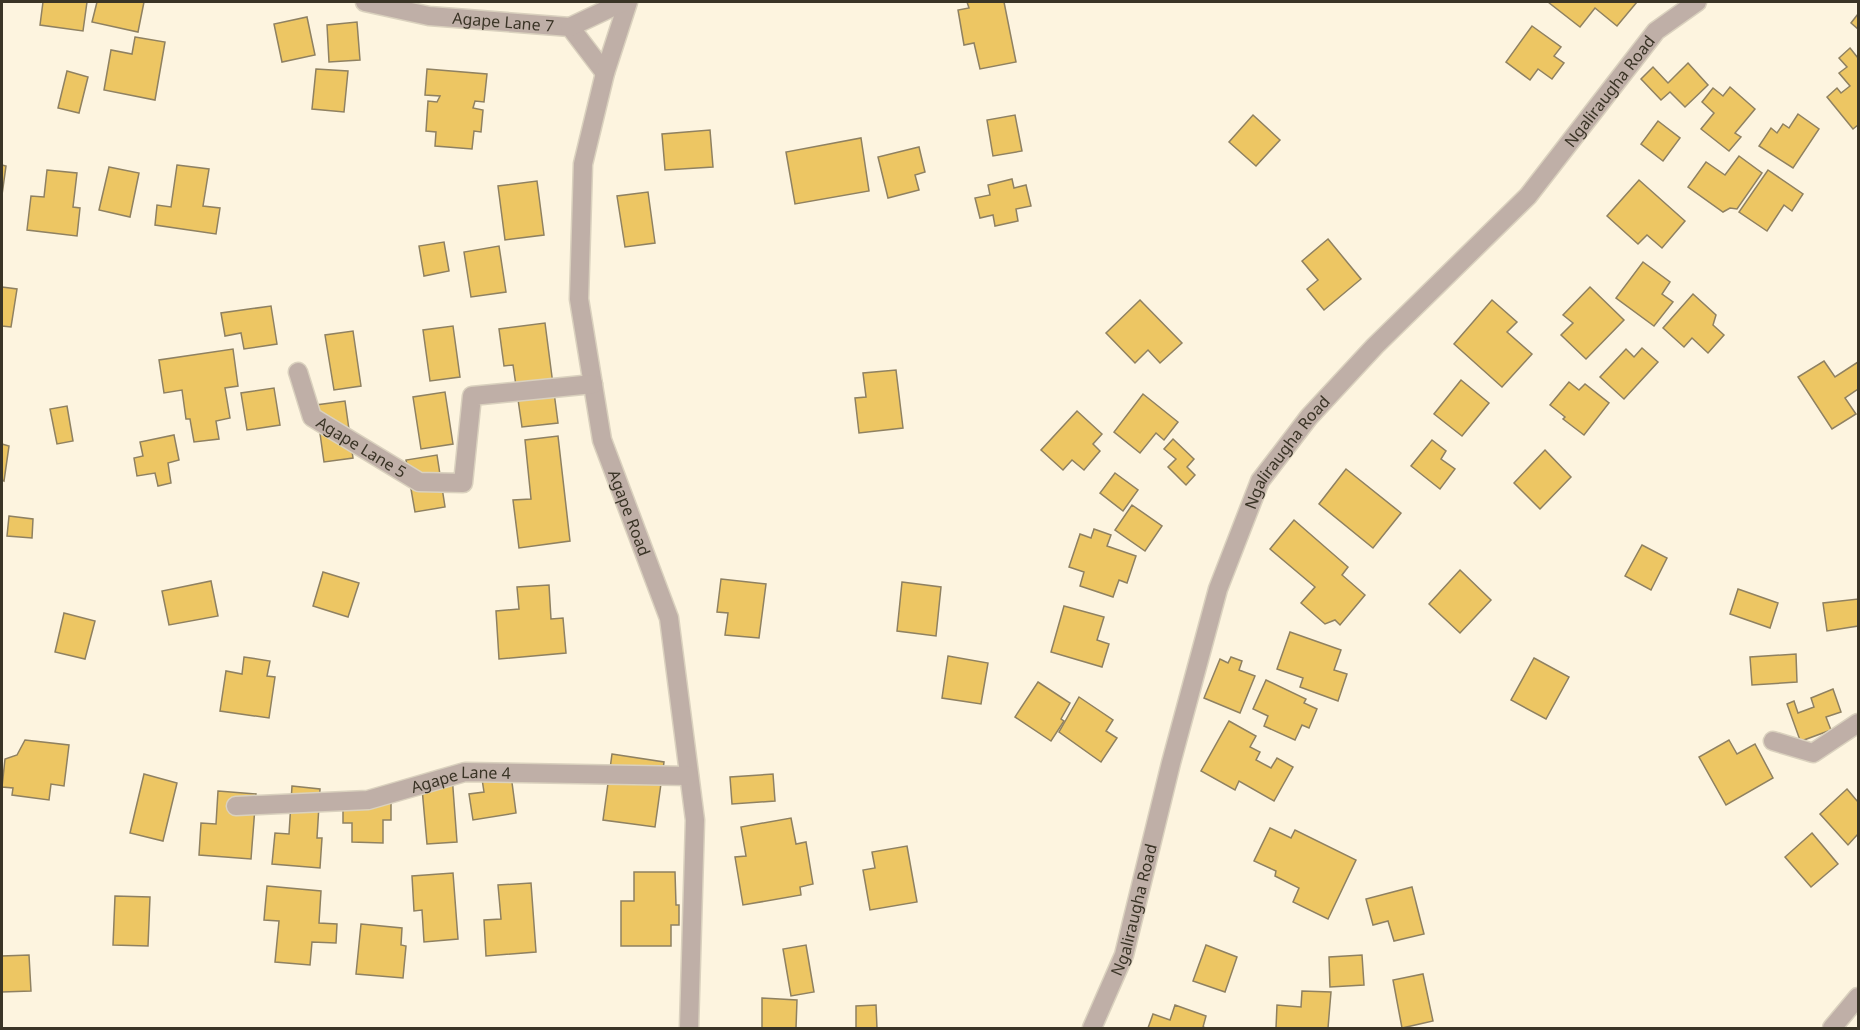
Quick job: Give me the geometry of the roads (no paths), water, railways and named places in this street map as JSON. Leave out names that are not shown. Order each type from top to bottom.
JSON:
[{"type":"street","name":"Agape Lane 7","points":[[365,2],[429,16],[570,27],[623,2]]},
{"type":"street","name":"Agape Road","points":[[628,2],[605,73],[583,164],[579,299],[602,440],[669,618],[695,820],[689,1029]]},
{"type":"street","name":"Ngaliraugha Road","points":[[1092,1029],[1124,955],[1171,763],[1218,589],[1260,481],[1310,417],[1375,346],[1528,196],[1656,31],[1697,2]]},
{"type":"street","name":"Agape Lane 7","points":[[570,27],[605,73]]},
{"type":"street","name":"Agape Lane 5","points":[[298,372],[312,417],[419,482],[463,483],[472,396],[593,384]]},
{"type":"street","points":[[1773,741],[1813,753],[1858,723]]},
{"type":"street","name":"Agape Lane 4","points":[[236,806],[368,800],[465,772],[689,776]]},
{"type":"street","points":[[1832,1029],[1858,997]]}]
